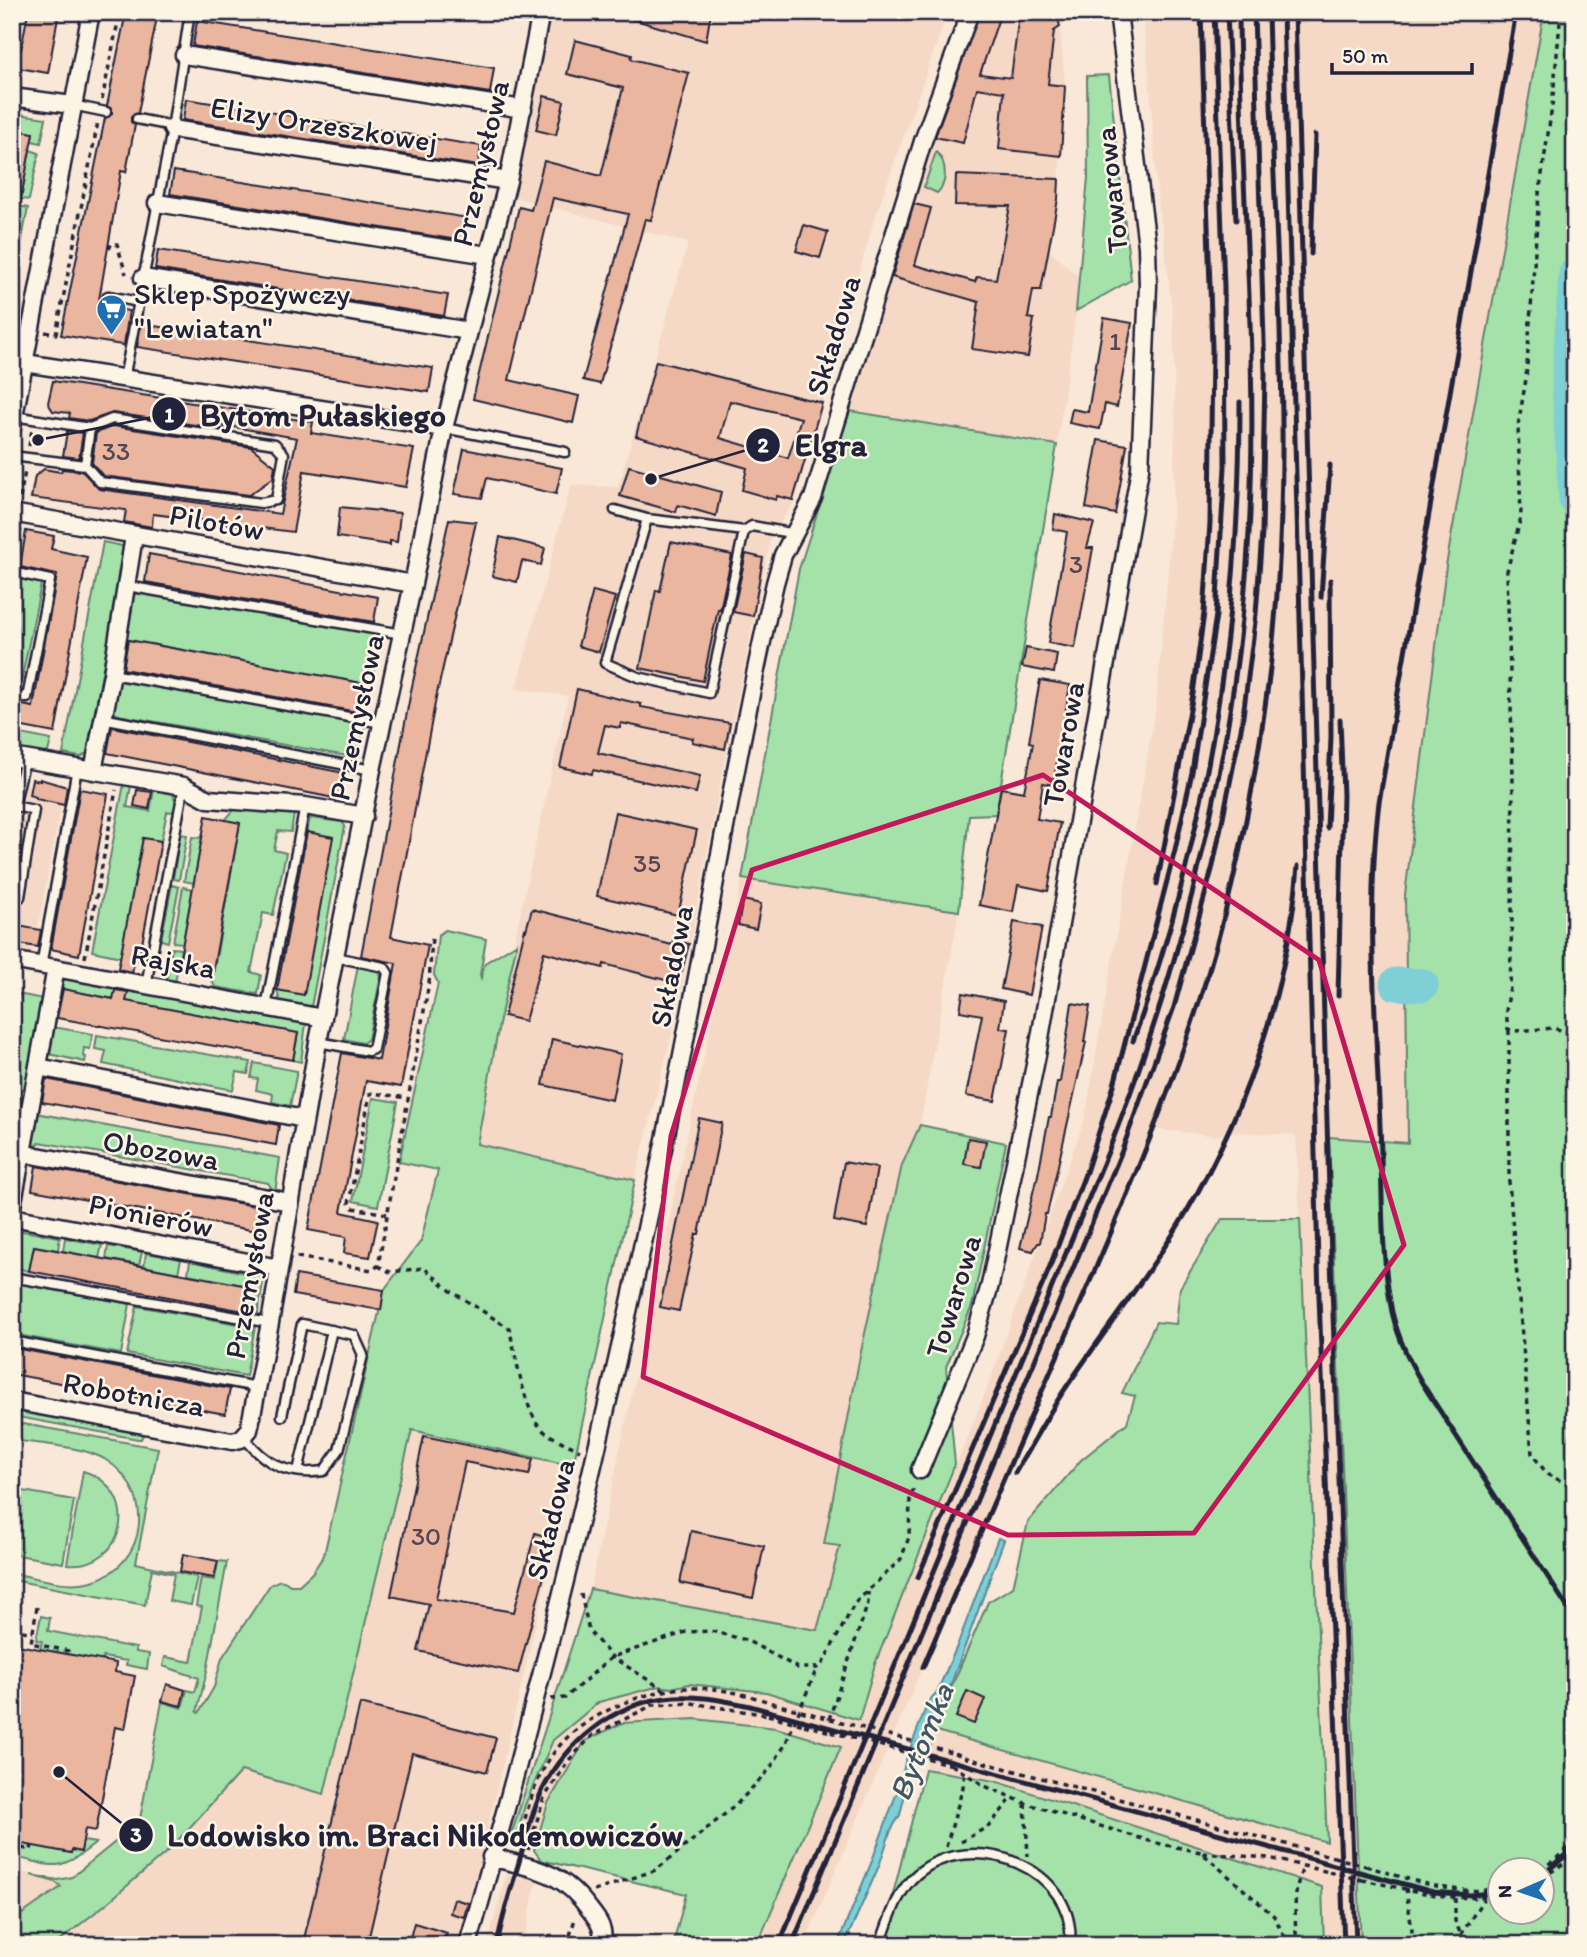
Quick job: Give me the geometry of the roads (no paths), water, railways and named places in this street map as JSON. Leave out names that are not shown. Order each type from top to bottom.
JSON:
[{"type":"street","points":[[13,421],[18,362],[30,329],[91,12]]},
{"type":"street","name":"Przemysłowa","points":[[244,1437],[249,1430],[270,1323],[318,1042],[372,770],[444,428],[508,181],[541,12]]},
{"type":"street","name":"Składowa","points":[[468,1945],[512,1791],[589,1479],[668,1126],[769,609],[783,555],[813,498],[923,141],[970,12]]},
{"type":"street","name":"Towarowa","points":[[920,1470],[975,1336],[990,1285],[1037,1055],[1140,469],[1148,286],[1147,246],[1118,12]]},
{"type":"street","points":[[184,55],[523,108]]},
{"type":"street","points":[[12,97],[72,105]]},
{"type":"street","name":"Elizy Orzeszkowej","points":[[172,128],[508,181]]},
{"type":"street","points":[[157,203],[488,255]]},
{"type":"street","points":[[135,277],[469,331]]},
{"type":"street","points":[[18,362],[444,428]]},
{"type":"street","name":"Pilotów","points":[[16,514],[413,584]]},
{"type":"street","points":[[85,769],[102,718],[112,674],[134,536]]},
{"type":"street","points":[[19,758],[184,786],[208,799],[305,806],[364,816]]},
{"type":"street","name":"Rajska","points":[[12,960],[323,1018]]},
{"type":"street","points":[[12,1207],[37,1067],[48,967]]},
{"type":"street","points":[[37,1067],[304,1119]]},
{"type":"street","name":"Obozowa","points":[[21,1153],[290,1202]]},
{"type":"street","name":"Pionierów","points":[[12,1217],[280,1261]]},
{"type":"street","name":"Robotnicza","points":[[12,1401],[232,1441],[244,1437]]},
{"type":"street","points":[[491,1857],[557,1876],[568,1883],[601,1925],[604,1935],[602,1945]]},
{"type":"lane","points":[[124,379],[139,302],[135,277],[157,203],[190,12]]},
{"type":"lane","points":[[72,105],[103,112]]},
{"type":"lane","points":[[137,119],[172,128]]},
{"type":"lane","points":[[108,296],[139,302]]},
{"type":"lane","points":[[12,456],[85,465],[100,482],[261,503],[276,499],[284,454],[275,444],[111,419],[90,428],[33,419],[13,421]]},
{"type":"lane","points":[[85,465],[90,428]]},
{"type":"lane","points":[[444,428],[565,452]]},
{"type":"lane","points":[[615,510],[647,519],[744,531],[752,526],[796,534]]},
{"type":"lane","points":[[647,519],[606,663],[638,677],[709,693],[744,531]]},
{"type":"lane","points":[[12,695],[27,698],[50,580],[13,572]]},
{"type":"lane","points":[[127,586],[402,634]]},
{"type":"lane","points":[[112,674],[382,723]]},
{"type":"lane","points":[[102,718],[372,770]]},
{"type":"lane","points":[[19,758],[15,806],[34,810],[20,897]]},
{"type":"lane","points":[[48,967],[85,769]]},
{"type":"lane","points":[[146,985],[184,786]]},
{"type":"lane","points":[[266,1007],[305,806]]},
{"type":"lane","points":[[318,1042],[368,1051],[373,1049],[388,973],[384,967],[335,957]]},
{"type":"lane","points":[[12,1277],[270,1323]]},
{"type":"lane","points":[[244,1437],[257,1453],[275,1466],[309,1473],[324,1471],[339,1450],[363,1354],[354,1335],[302,1324],[282,1416]]},
{"type":"lane","points":[[298,1471],[332,1330]]},
{"type":"lane","points":[[12,1341],[257,1387]]},
{"type":"lane","points":[[880,1945],[907,1885],[930,1864],[961,1855],[991,1855],[1030,1869],[1043,1877],[1055,1888],[1062,1901],[1070,1923],[1070,1945]]},
{"type":"water","points":[[998,1538],[1004,1540],[951,1684],[913,1760],[900,1815],[891,1830],[879,1866],[844,1945],[837,1945],[870,1866],[928,1702],[937,1692],[957,1646]]},
{"type":"waterway","name":"Bytomka","points":[[1575,274],[1568,384],[1575,499]]},
{"type":"waterway","name":"Bytomka","points":[[1396,984],[1422,985]]},
{"type":"railway","points":[[1157,884],[1193,694],[1204,613],[1210,523],[1212,348],[1201,12]]},
{"type":"railway","points":[[918,1577],[1047,1274],[1087,1169],[1114,1085],[1175,850],[1192,772],[1216,615],[1225,467],[1224,287],[1214,12]]},
{"type":"railway","points":[[1227,12],[1236,220]]},
{"type":"railway","points":[[779,1945],[1110,1147],[1163,998],[1204,846],[1233,691],[1249,533],[1252,403],[1239,12]]},
{"type":"railway","points":[[792,1945],[1121,1153],[1174,1007],[1213,866],[1242,724],[1256,614],[1262,533],[1265,374],[1254,12]]},
{"type":"railway","points":[[923,1667],[1148,1142],[1210,966],[1240,847],[1268,685],[1277,601],[1281,517],[1281,349],[1268,12]]},
{"type":"railway","points":[[1283,12],[1319,1297],[1344,1945]]},
{"type":"railway","points":[[1295,12],[1331,1260],[1356,1945]]},
{"type":"railway","points":[[1516,12],[1379,802],[1373,883],[1374,1004],[1384,1243],[1388,1289],[1398,1334],[1423,1384],[1575,1619]]},
{"type":"railway","points":[[1311,254],[1315,135]]},
{"type":"railway","points":[[1133,1041],[1159,964],[1181,885],[1215,726],[1234,565],[1240,402]]},
{"type":"railway","points":[[1321,597],[1330,465]]},
{"type":"railway","points":[[1327,828],[1331,737],[1330,580]]},
{"type":"railway","points":[[1338,996],[1343,795],[1340,719]]},
{"type":"railway","points":[[1015,1473],[1061,1395],[1173,1234],[1221,1148],[1258,1057],[1272,1010],[1284,963],[1298,866]]},
{"type":"railway","points":[[497,1945],[532,1817],[542,1791],[564,1757],[577,1742],[609,1718],[645,1702],[676,1697],[708,1698],[750,1706],[1433,1892],[1486,1893]]},
{"type":"railway","points":[[1556,1864],[1575,1848]]},
{"type":"place","name":"Sklep Spożywczy \"Lewiatan\"","points":[[111,337]]},
{"type":"place","name":"Bytom Pułaskiego","points":[[38,440]]},
{"type":"place","name":"Elgra","points":[[651,479]]},
{"type":"place","name":"Lodowisko im. Braci Nikodemowiczów","points":[[59,1772]]}]
